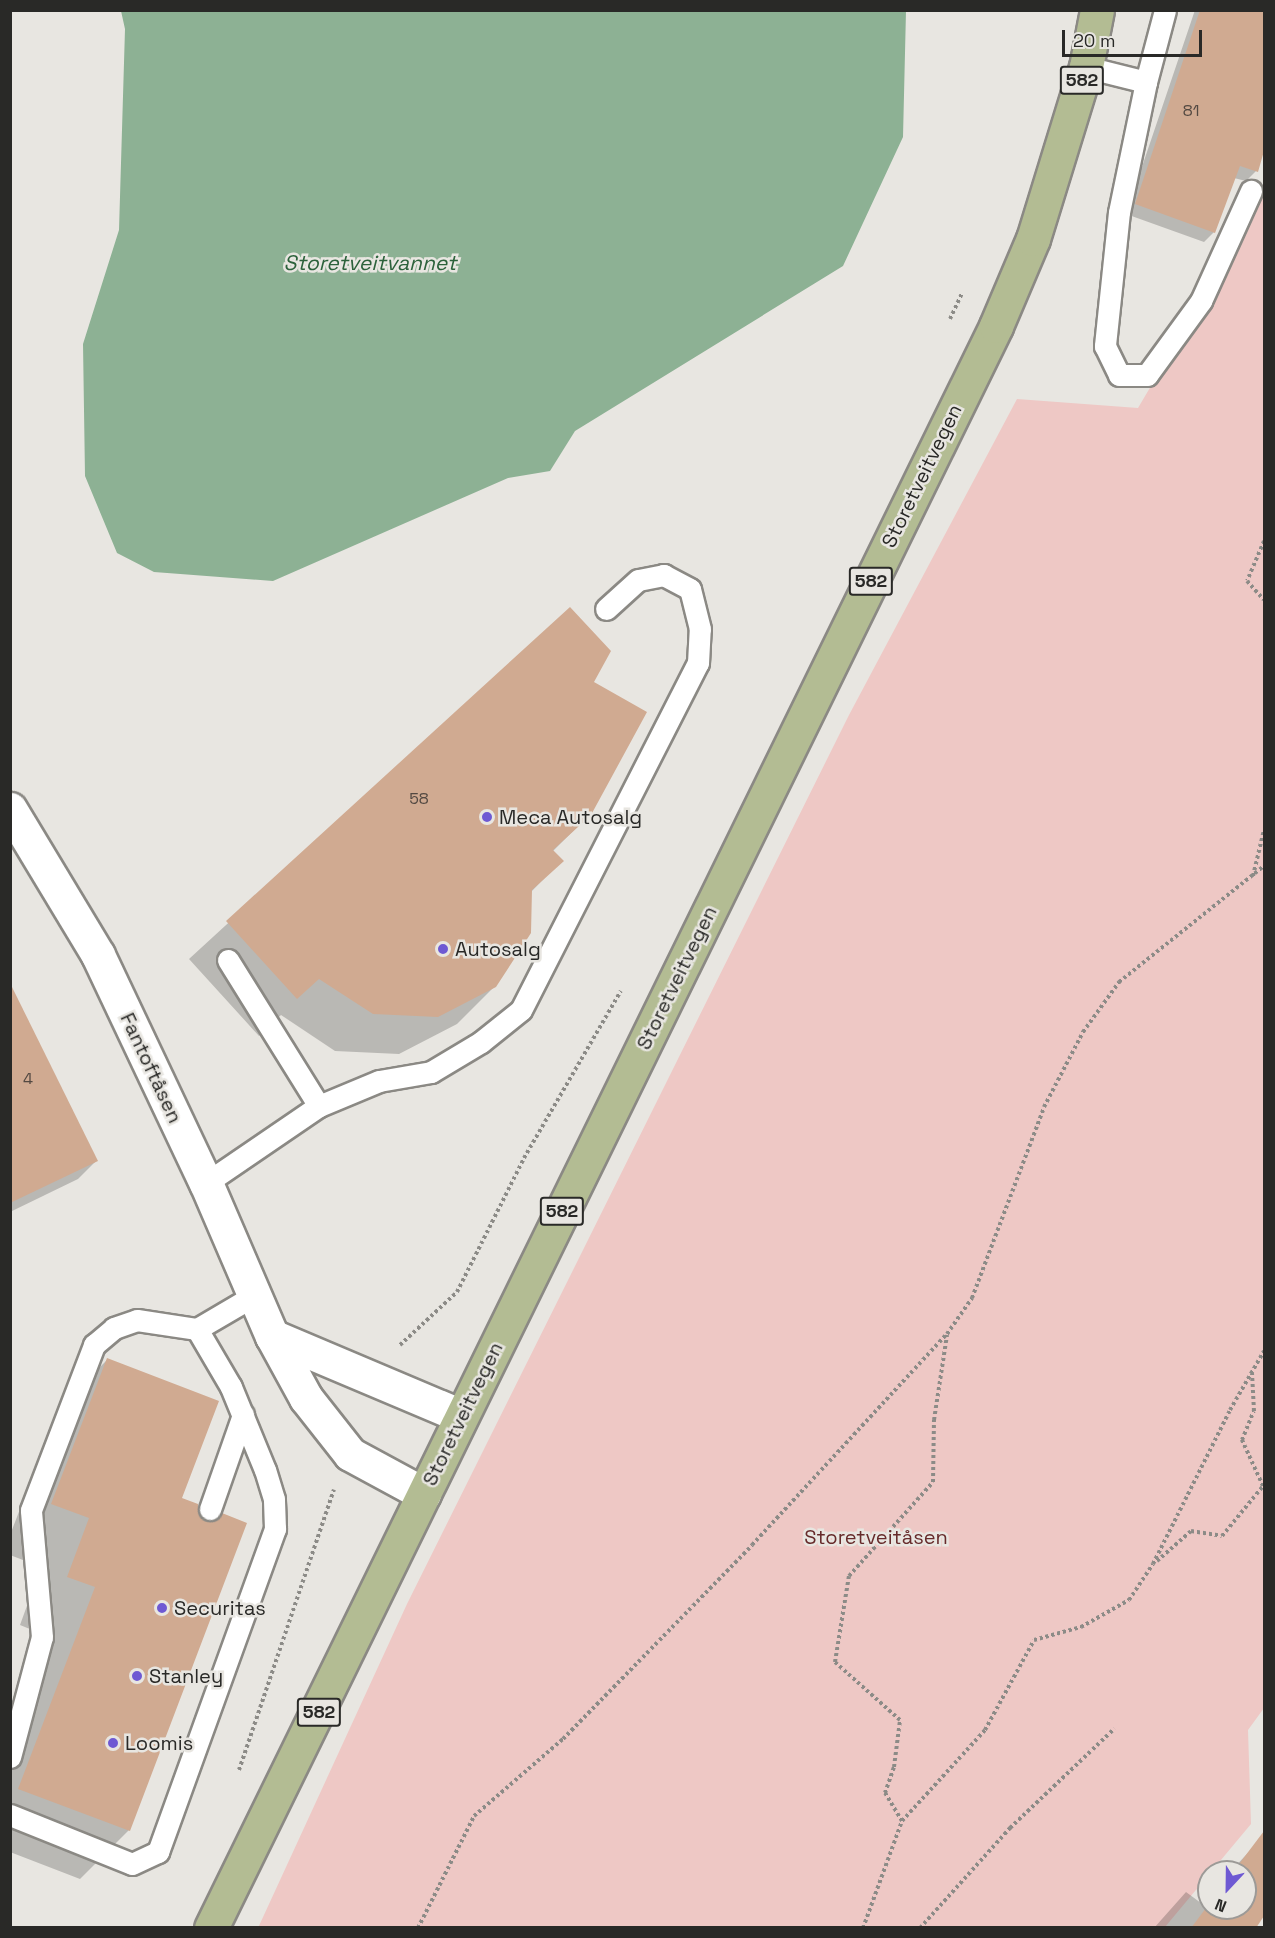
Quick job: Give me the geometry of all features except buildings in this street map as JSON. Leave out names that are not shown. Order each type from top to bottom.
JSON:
[{"type":"main road","name":"Storetveitvegen","points":[[211,1928],[996,326],[1033,239],[1086,68],[1097,10]]},
{"type":"street","name":"Fantoftåsen","points":[[10,809],[98,955],[206,1183],[272,1336],[306,1398],[350,1454],[424,1494]]},
{"type":"street","points":[[272,1336],[461,1416]]},
{"type":"lane","points":[[1166,10],[1146,82],[1119,212],[1105,346],[1119,375],[1147,375],[1201,301],[1251,190]]},
{"type":"lane","points":[[1086,68],[1146,82]]},
{"type":"lane","points":[[206,1183],[319,1106],[379,1081],[431,1072],[481,1042],[521,1010],[698,663],[700,629],[690,589],[664,575],[638,579],[606,609]]},
{"type":"lane","points":[[228,960],[319,1106]]},
{"type":"lane","points":[[10,1757],[42,1637],[31,1510],[94,1345],[114,1328],[137,1320],[197,1329],[255,1295]]},
{"type":"lane","points":[[10,1815],[132,1864],[158,1852],[275,1529],[274,1499],[243,1414],[197,1329]]},
{"type":"lane","points":[[210,1509],[243,1414]]},
{"type":"path","points":[[947,326],[966,283]]},
{"type":"path","points":[[1264,541],[1247,581],[1264,600]]},
{"type":"path","points":[[1253,877],[1264,830]]},
{"type":"path","points":[[418,1928],[474,1816],[563,1740],[752,1545],[947,1334],[972,1298],[1044,1107],[1083,1032],[1119,982],[1264,866]]},
{"type":"path","points":[[395,1353],[457,1292],[524,1158],[625,984]]},
{"type":"path","points":[[902,1821],[885,1793],[894,1767],[900,1720],[835,1662],[849,1576],[933,1482],[934,1420],[947,1334]]},
{"type":"path","points":[[862,1928],[902,1821],[985,1730],[1034,1640],[1081,1627],[1129,1600],[1154,1564],[1264,1351]]},
{"type":"path","points":[[1154,1564],[1191,1531],[1222,1536],[1263,1486],[1242,1440],[1254,1411],[1252,1372]]},
{"type":"path","points":[[236,1778],[338,1482]]},
{"type":"path","points":[[921,1928],[1010,1828],[1114,1729]]},
{"type":"green space","name":"Storetveitåsen","points":[[1264,195],[1264,1708],[1248,1730],[1251,1824],[1221,1860],[1197,1860],[1197,1889],[1165,1927],[258,1928],[407,1604],[849,715],[1017,399],[1138,408]]},
{"type":"water","name":"Storetveitvannet","points":[[121,11],[906,11],[903,137],[843,266],[575,431],[550,471],[508,478],[273,581],[154,572],[117,553],[85,476],[83,344],[119,230],[125,29]]},
{"type":"place","name":"Meca Autosalg","points":[[487,817]]},
{"type":"place","name":"Autosalg","points":[[443,949]]},
{"type":"place","name":"Securitas","points":[[162,1608]]},
{"type":"place","name":"Stanley","points":[[137,1676]]},
{"type":"place","name":"Loomis","points":[[113,1743]]}]
